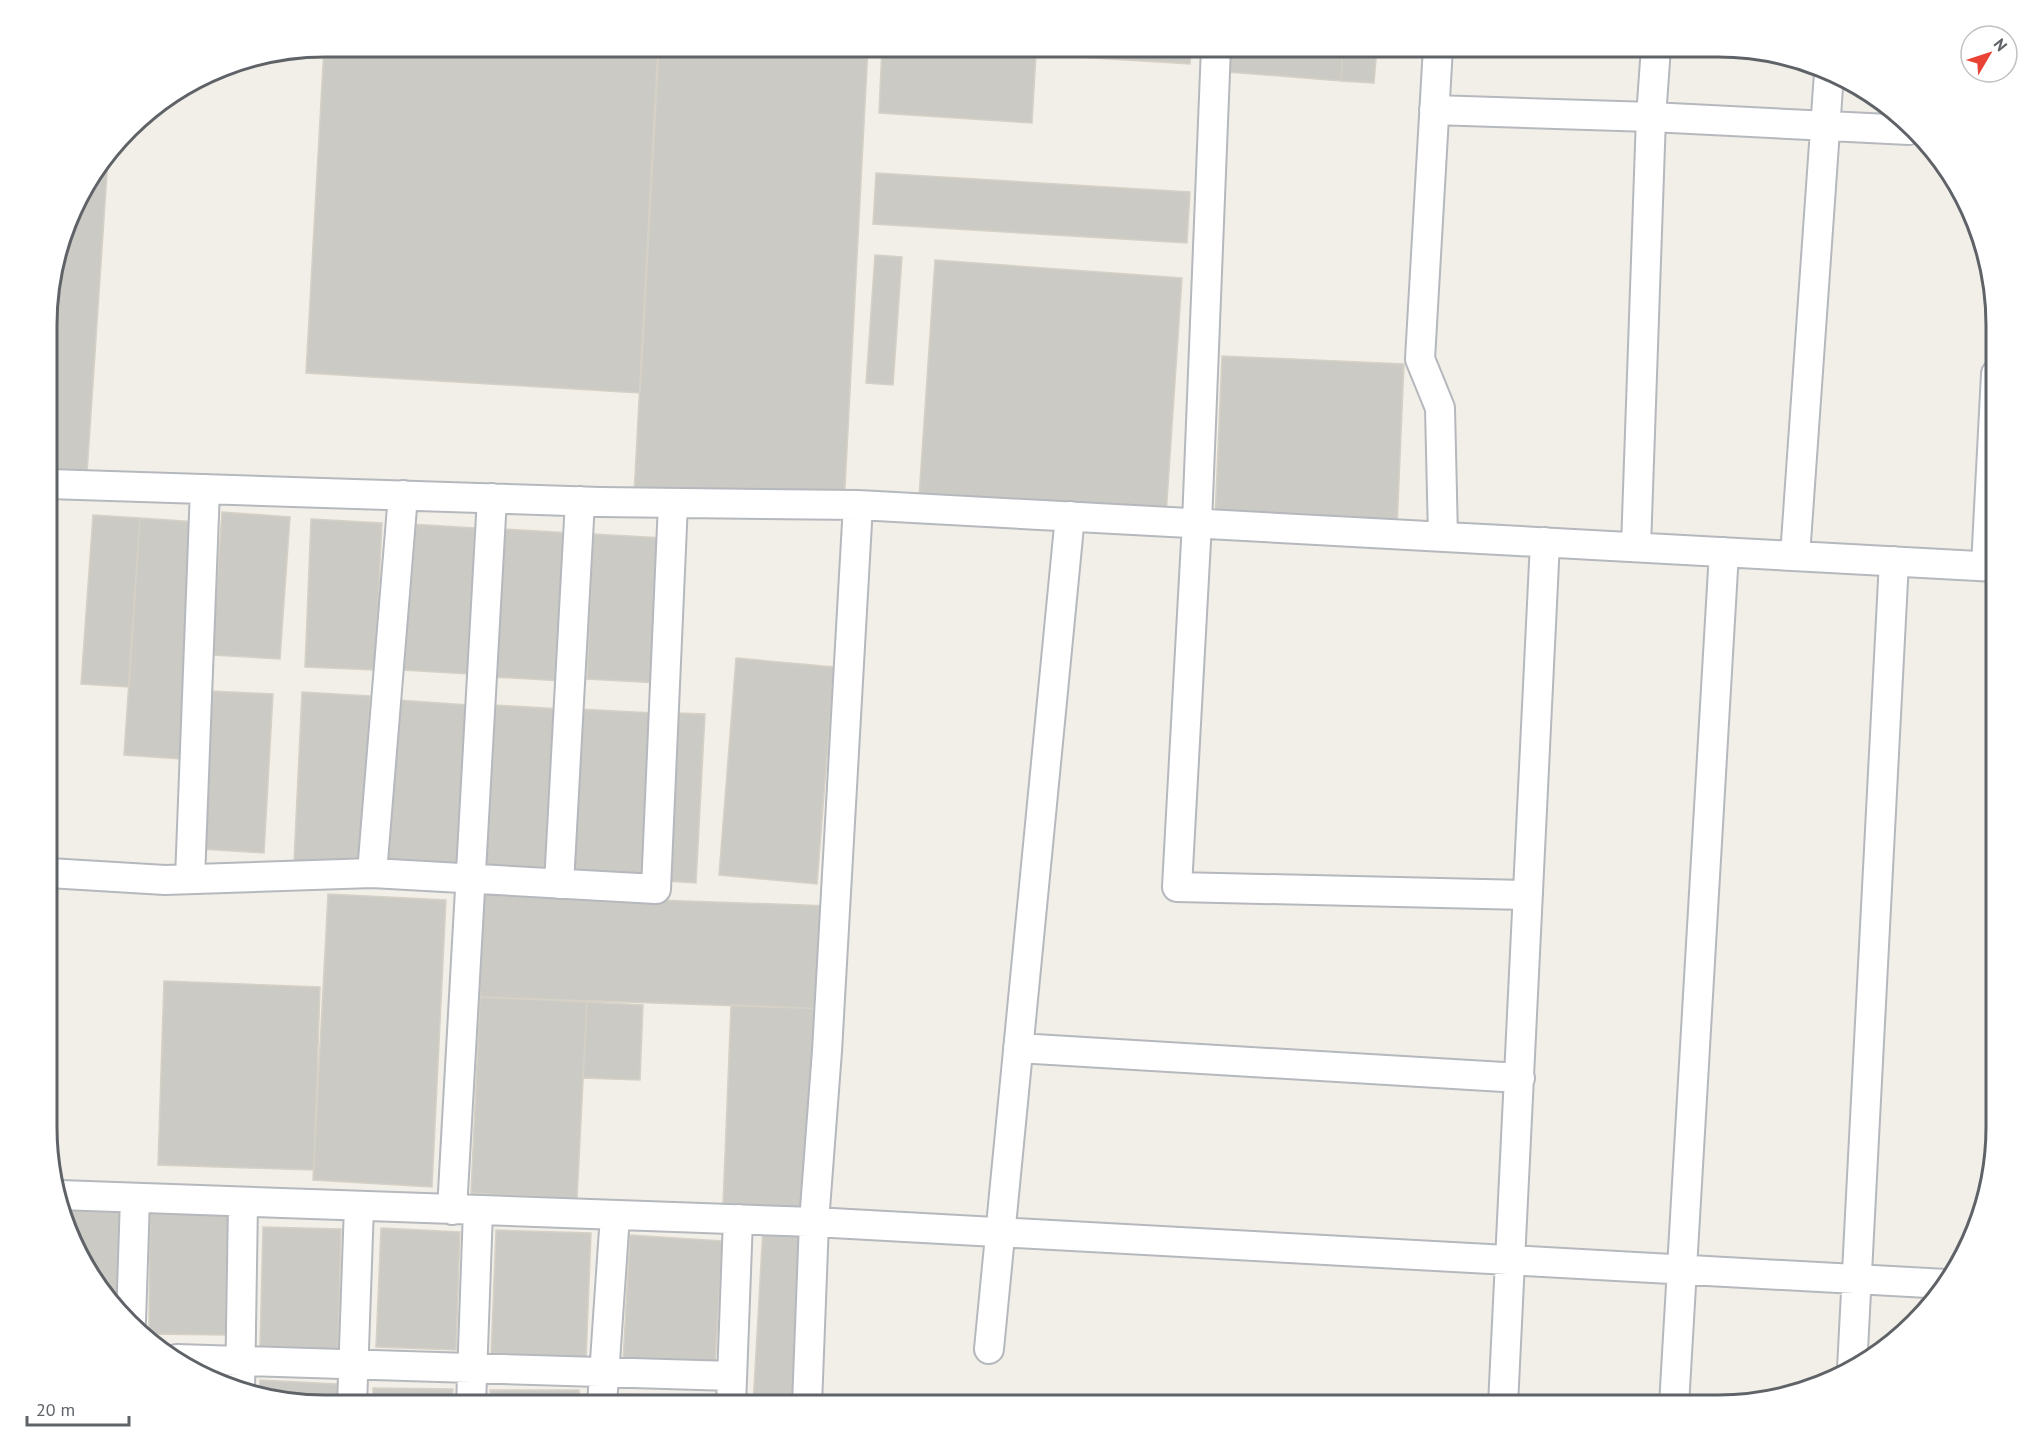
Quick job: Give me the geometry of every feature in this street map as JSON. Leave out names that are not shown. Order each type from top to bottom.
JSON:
[{"type":"street","points":[[1216,57],[1197,523],[1177,886],[1528,895]]},
{"type":"street","points":[[1437,57],[1420,359],[1440,408],[1443,537]]},
{"type":"street","points":[[1636,547],[1651,117],[1655,57]]},
{"type":"street","points":[[1795,556],[1829,81]]},
{"type":"street","points":[[1434,110],[1651,117],[1902,130]]},
{"type":"street","points":[[57,484],[580,501],[858,505],[1986,566]]},
{"type":"street","points":[[190,879],[205,489]]},
{"type":"street","points":[[372,873],[403,495]]},
{"type":"street","points":[[472,1395],[473,1368],[465,1210],[471,879],[492,498]]},
{"type":"street","points":[[559,884],[580,501]]},
{"type":"street","points":[[57,873],[165,880],[372,873],[656,889],[673,502]]},
{"type":"street","points":[[807,1395],[814,1222],[827,1051],[858,505]]},
{"type":"street","points":[[989,1349],[1070,516]]},
{"type":"street","points":[[1504,1395],[1545,542]]},
{"type":"street","points":[[1675,1395],[1724,552]]},
{"type":"street","points":[[1852,1359],[1894,561]]},
{"type":"street","points":[[1018,1048],[1520,1078]]},
{"type":"street","points":[[66,1195],[814,1222],[1936,1284]]},
{"type":"street","points":[[132,1314],[135,1198]]},
{"type":"street","points":[[240,1381],[243,1202]]},
{"type":"street","points":[[352,1395],[359,1206]]},
{"type":"street","points":[[602,1395],[615,1215]]},
{"type":"street","points":[[731,1395],[738,1220]]},
{"type":"street","points":[[192,1359],[732,1376]]},
{"type":"building","points":[[323,57],[658,57],[640,393],[306,373]]},
{"type":"building","points":[[657,57],[867,57],[844,506],[634,494]]},
{"type":"building","points":[[882,57],[1036,57],[1032,123],[879,113]]},
{"type":"building","points":[[1078,57],[1190,57],[1190,64]]},
{"type":"building","points":[[1229,57],[1342,57],[1341,81],[1228,72]]},
{"type":"building","points":[[1342,57],[1376,57],[1374,83],[1341,81]]},
{"type":"building","points":[[107,169],[87,473],[57,471],[59,290],[66,255],[77,222]]},
{"type":"building","points":[[876,173],[1190,192],[1187,243],[873,224]]},
{"type":"building","points":[[875,255],[902,257],[893,385],[866,383]]},
{"type":"building","points":[[935,260],[1182,278],[1166,515],[919,497]]},
{"type":"building","points":[[1222,356],[1404,364],[1397,527],[1215,519]]},
{"type":"building","points":[[222,512],[290,517],[280,659],[212,655]]},
{"type":"building","points":[[93,515],[140,518],[129,687],[81,684]]},
{"type":"building","points":[[140,518],[197,522],[181,759],[124,755]]},
{"type":"building","points":[[311,519],[382,523],[375,670],[305,667]]},
{"type":"building","points":[[410,524],[475,528],[469,674],[403,670]]},
{"type":"building","points":[[502,529],[571,533],[562,681],[493,677]]},
{"type":"building","points":[[593,534],[664,538],[658,683],[587,679]]},
{"type":"building","points":[[736,658],[834,667],[817,884],[719,875]]},
{"type":"building","points":[[211,691],[273,694],[264,853],[202,849]]},
{"type":"building","points":[[302,692],[370,696],[362,865],[294,861]]},
{"type":"building","points":[[397,700],[468,705],[458,871],[387,866]]},
{"type":"building","points":[[494,705],[561,709],[552,874],[486,870]]},
{"type":"building","points":[[578,709],[653,713],[645,882],[571,879]]},
{"type":"building","points":[[677,713],[705,714],[696,883],[667,881]]},
{"type":"building","points":[[328,894],[446,900],[432,1187],[313,1180]]},
{"type":"building","points":[[483,894],[831,906],[828,1009],[480,997]]},
{"type":"building","points":[[164,981],[320,987],[314,1170],[158,1165]]},
{"type":"building","points":[[480,997],[587,1002],[577,1199],[471,1193]]},
{"type":"building","points":[[587,1002],[643,1005],[640,1080],[583,1078]]},
{"type":"building","points":[[731,1005],[825,1009],[818,1209],[723,1205]]},
{"type":"building","points":[[69,1205],[125,1207],[122,1303],[93,1261],[77,1230]]},
{"type":"building","points":[[150,1211],[228,1212],[226,1335],[154,1334],[149,1330]]},
{"type":"building","points":[[263,1227],[341,1229],[338,1349],[260,1347]]},
{"type":"building","points":[[381,1228],[460,1232],[456,1350],[376,1347]]},
{"type":"building","points":[[763,1228],[820,1232],[811,1395],[754,1395]]},
{"type":"building","points":[[496,1230],[591,1233],[586,1360],[491,1356]]},
{"type":"building","points":[[630,1235],[722,1241],[715,1367],[623,1361]]},
{"type":"building","points":[[260,1380],[337,1384],[336,1395],[290,1393],[260,1387]]},
{"type":"building","points":[[373,1388],[453,1389],[453,1395],[373,1395]]},
{"type":"building","points":[[490,1390],[579,1390],[579,1395],[490,1395]]}]
